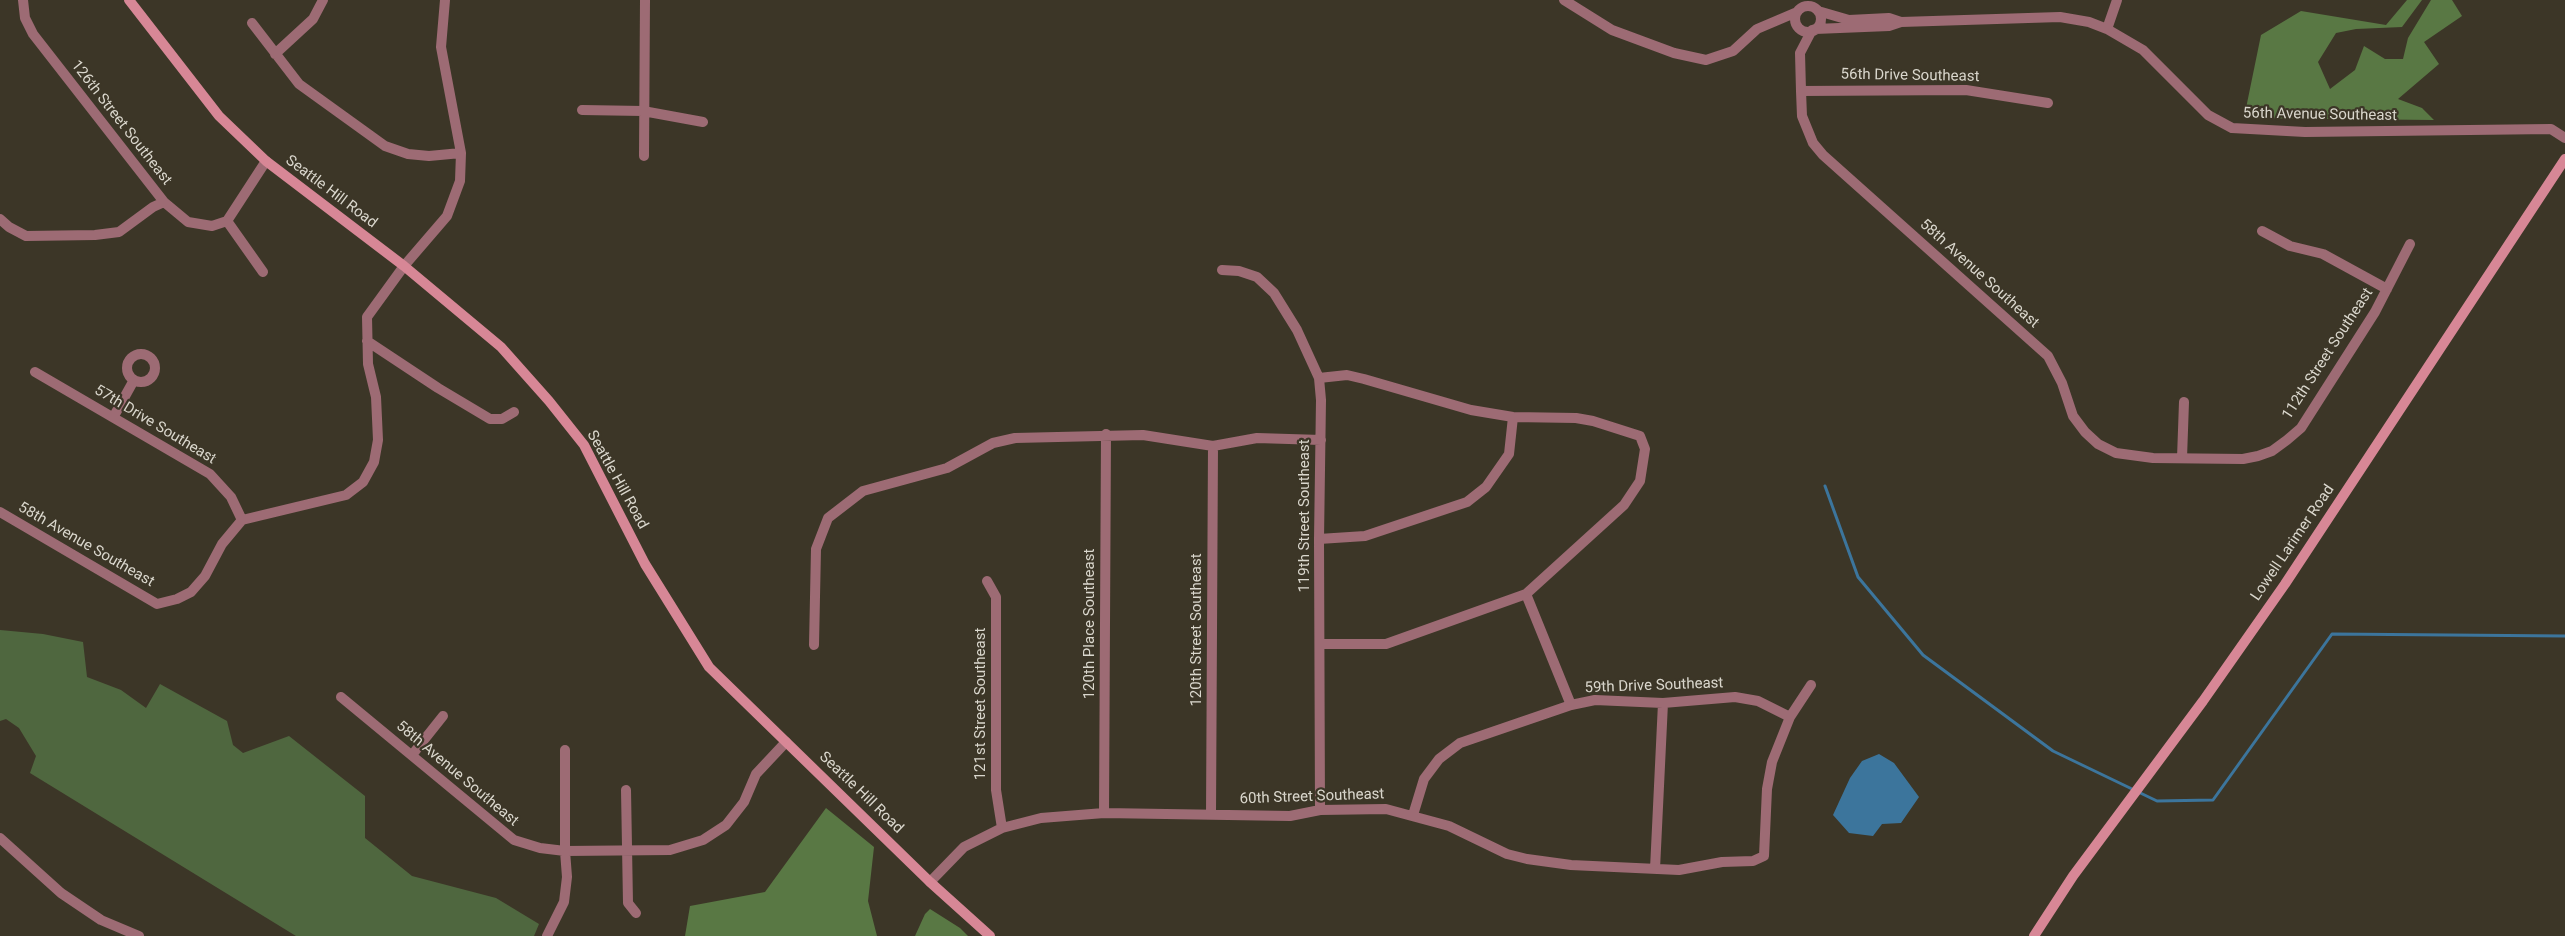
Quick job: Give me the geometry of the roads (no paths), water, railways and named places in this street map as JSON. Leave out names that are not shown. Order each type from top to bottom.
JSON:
[{"type":"main road","name":"Seattle Hill Road","points":[[129,0],[219,116],[266,161],[404,266],[501,347],[549,401],[584,445],[645,564],[709,667],[930,882],[990,936]]},
{"type":"main road","name":"Lowell Larimer Road","points":[[2034,936],[2073,876],[2203,700],[2285,584],[2565,159]]},
{"type":"street","name":"126th Street Southeast","points":[[24,0],[25,18],[33,34],[164,202],[188,222],[212,226],[227,221]]},
{"type":"street","points":[[275,54],[313,19],[323,0]]},
{"type":"street","points":[[242,520],[346,495],[363,482],[374,462],[378,440],[376,397],[368,364],[367,318],[404,266],[447,216],[460,181],[461,153],[441,47],[445,0]]},
{"type":"street","points":[[644,156],[645,0]]},
{"type":"street","points":[[1564,0],[1612,30],[1674,53],[1706,60],[1732,51],[1757,29],[1776,23],[1799,8],[1814,6],[1820,23],[1813,30],[1789,27],[1776,23]]},
{"type":"street","points":[[2107,29],[2117,0]]},
{"type":"street","name":"56th Avenue Southeast","points":[[1814,6],[1849,20],[1889,18],[1901,22]]},
{"type":"street","points":[[1799,8],[1795,20],[1799,27]]},
{"type":"street","name":"56th Avenue Southeast","points":[[1813,30],[1889,26],[1901,22],[2060,17],[2089,22],[2107,29],[2143,50],[2208,116],[2232,128],[2305,132],[2551,129],[2565,138]]},
{"type":"street","points":[[252,23],[299,84],[385,146],[408,154],[429,156],[461,153]]},
{"type":"street","name":"58th Avenue Southeast","points":[[1799,27],[1797,44],[1800,53],[1802,116],[1813,143],[1830,161],[2048,356],[2062,383],[2073,416],[2085,432],[2098,444],[2116,453],[2140,457],[2186,458]]},
{"type":"street","name":"58th Avenue Southeast","points":[[1800,53],[1813,30]]},
{"type":"street","name":"56th Drive Southeast","points":[[1801,91],[1966,90],[2048,103]]},
{"type":"street","points":[[582,110],[644,112],[703,122]]},
{"type":"street","points":[[263,272],[227,221],[266,161]]},
{"type":"street","points":[[0,219],[9,227],[26,236],[95,235],[119,232],[153,206],[164,202]]},
{"type":"street","points":[[2262,231],[2290,246],[2323,254],[2387,289]]},
{"type":"street","name":"112th Street Southeast","points":[[2186,458],[2258,456],[2272,451],[2301,428],[2375,312],[2410,244]]},
{"type":"street","name":"119th Street Southeast","points":[[1222,270],[1239,271],[1257,277],[1274,293],[1297,330],[1318,378],[1321,400],[1319,539],[1320,810]]},
{"type":"street","points":[[368,341],[438,388],[490,419],[502,419],[514,412]]},
{"type":"street","name":"57th Drive Southeast","points":[[35,372],[114,416],[210,474],[231,497],[242,520]]},
{"type":"street","points":[[1318,378],[1347,375],[1364,378],[1472,410],[1513,416],[1576,418],[1640,436],[1646,449],[1640,481],[1624,506],[1526,594],[1386,644],[1320,644]]},
{"type":"street","points":[[114,416],[134,380]]},
{"type":"street","points":[[2184,402],[2186,458]]},
{"type":"street","points":[[1319,539],[1366,536],[1467,502],[1486,487],[1509,454],[1513,416]]},
{"type":"street","points":[[814,645],[816,549],[828,518],[864,491],[947,468],[993,443],[1015,438],[1106,434],[1144,435],[1213,446],[1257,438],[1321,440]]},
{"type":"street","name":"120th Place Southeast","points":[[1104,814],[1106,434]]},
{"type":"street","name":"120th Street Southeast","points":[[1211,814],[1213,446]]},
{"type":"street","name":"58th Avenue Southeast","points":[[0,512],[157,604],[177,600],[191,592],[205,576],[222,544],[242,520]]},
{"type":"street","name":"121st Street Southeast","points":[[987,581],[996,597],[996,790],[1002,828]]},
{"type":"street","points":[[1526,594],[1572,705]]},
{"type":"street","points":[[1790,717],[1811,685]]},
{"type":"street","name":"58th Avenue Southeast","points":[[341,696],[514,840],[540,848],[565,851],[626,852],[670,850],[703,840],[726,824],[744,802],[756,774],[786,742]]},
{"type":"street","name":"59th Drive Southeast","points":[[1413,815],[1424,779],[1439,759],[1460,743],[1572,705],[1594,700],[1663,703],[1735,697],[1758,701],[1790,717]]},
{"type":"street","points":[[1655,870],[1663,703]]},
{"type":"street","points":[[412,755],[443,716]]},
{"type":"street","name":"60th Street Southeast","points":[[930,882],[964,847],[1002,828],[1042,818],[1104,814],[1290,816],[1320,810],[1386,809],[1449,826],[1507,854],[1527,859],[1571,865],[1655,870],[1679,870],[1722,862],[1753,862],[1764,856],[1766,789],[1772,762],[1790,717]]},
{"type":"street","points":[[548,936],[564,902],[567,878],[565,851],[565,750]]},
{"type":"street","points":[[626,790],[628,903],[636,913]]},
{"type":"street","points":[[0,838],[61,893],[101,920],[138,936]]},
{"type":"water","points":[[1879,754],[1894,763],[1919,797],[1901,823],[1882,824],[1873,836],[1849,833],[1833,815],[1850,778],[1862,761]]},
{"type":"waterway","points":[[1825,486],[1858,577],[1923,655],[2053,751],[2157,801],[2213,800],[2332,634],[2565,636]]}]
